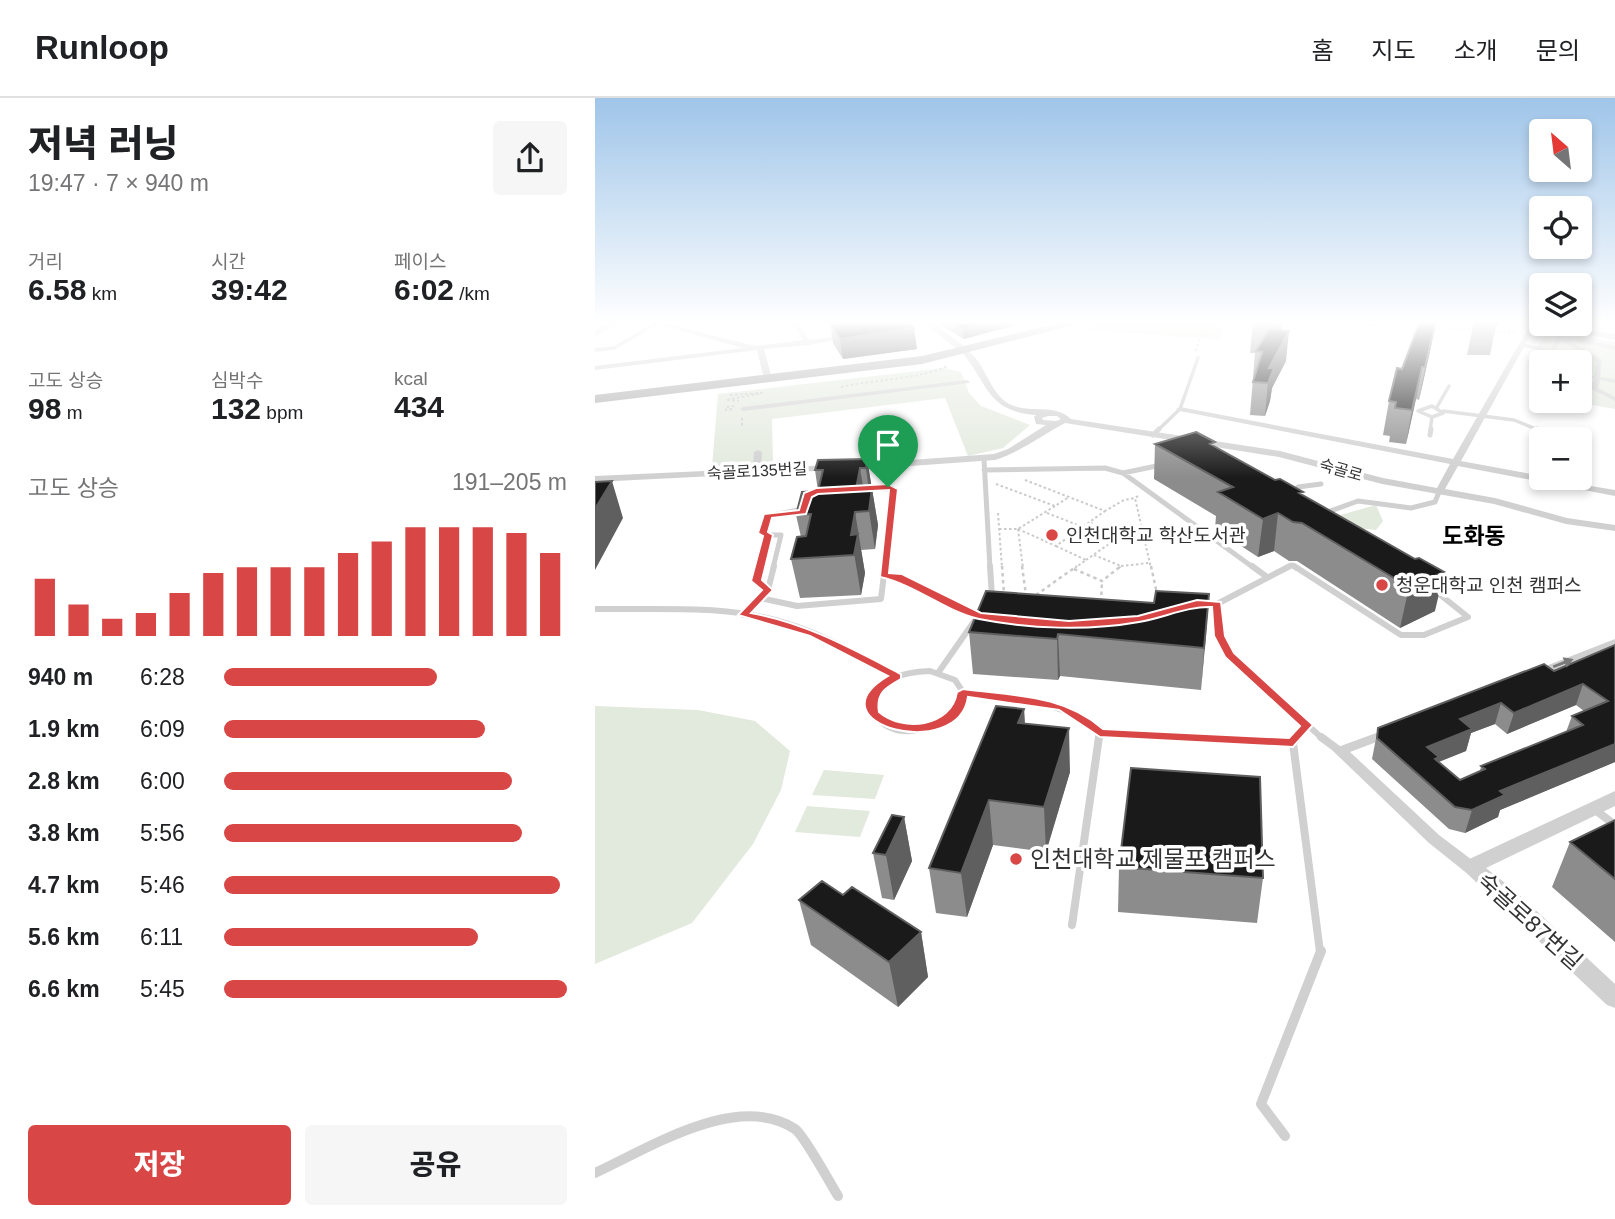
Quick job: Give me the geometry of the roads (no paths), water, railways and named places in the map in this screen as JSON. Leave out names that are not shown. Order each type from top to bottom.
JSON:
[{"type":"main road","points":[[595,399],[817,373]]},
{"type":"street","points":[[767,373],[768,379]]},
{"type":"street","name":"숙골로","points":[[973,373],[986,399],[1002,409],[1038,421],[1061,422],[1280,454],[1375,480],[1495,501],[1566,521],[1615,528]]},
{"type":"street","name":"숙골로","points":[[981,373],[989,392],[997,400],[1025,411],[1063,414],[1067,417],[1061,422]]},
{"type":"street","points":[[1439,492],[1505,373]]},
{"type":"street","points":[[1595,389],[1599,373]]},
{"type":"street","points":[[1592,377],[1615,381]]},
{"type":"street","points":[[743,409],[967,382]]},
{"type":"street","points":[[1592,386],[1615,398]]},
{"type":"street","points":[[1179,409],[1615,493]]},
{"type":"street","points":[[1036,433],[1040,415],[1047,413]]},
{"type":"street","name":"숙골로135번길","points":[[595,478],[984,465],[1014,451],[1036,433],[1061,422]]},
{"type":"street","points":[[757,466],[758,452]]},
{"type":"street","points":[[1522,680],[1615,643]]},
{"type":"street","points":[[1600,649],[1615,659]]},
{"type":"street","points":[[1405,726],[1340,751],[1434,839],[1470,867]]},
{"type":"street","name":"숙골로87번길","points":[[1615,798],[1470,867],[1507,896],[1615,998]]},
{"type":"lane","points":[[1153,435],[1179,409],[1190,373]]},
{"type":"lane","points":[[1437,407],[1449,386]]},
{"type":"lane","points":[[1443,411],[1442,415],[1432,417],[1419,413],[1418,409],[1437,407],[1443,411],[1521,422],[1532,427]]},
{"type":"lane","points":[[1430,436],[1432,417]]},
{"type":"lane","points":[[1123,473],[1166,464]]},
{"type":"lane","points":[[938,673],[993,592],[984,465],[1105,468],[1123,473],[1267,577]]},
{"type":"lane","points":[[1297,499],[1295,491],[1298,488],[1321,484]]},
{"type":"lane","points":[[760,598],[797,606],[881,599],[893,489],[852,489]]},
{"type":"lane","points":[[1323,514],[1358,501],[1411,508],[1435,502],[1439,492]]},
{"type":"lane","points":[[1286,493],[1306,504]]},
{"type":"lane","points":[[743,615],[768,590],[781,535],[763,533],[768,516],[803,512],[805,503]]},
{"type":"lane","points":[[1315,509],[1335,520]]},
{"type":"lane","points":[[768,535],[756,581],[768,590]]},
{"type":"lane","points":[[1207,604],[1217,604],[1292,565],[1401,635],[1424,635],[1468,617],[1424,583]]},
{"type":"lane","points":[[884,575],[898,577],[979,616],[992,617]]},
{"type":"lane","points":[[1217,604],[1220,636],[1229,654],[1307,725],[1340,751]]},
{"type":"lane","points":[[595,609],[743,615],[784,622],[814,634],[897,676]]},
{"type":"lane","points":[[963,692],[961,705],[956,712],[939,723],[917,729],[895,727],[878,719],[871,707],[880,686],[897,676],[913,672],[938,673],[952,678],[963,692],[1062,707],[1084,718],[1100,733],[1293,743]]},
{"type":"lane","points":[[1285,1136],[1261,1104],[1321,950],[1293,743],[1307,725]]},
{"type":"lane","points":[[1072,925],[1100,733]]},
{"type":"lane","points":[[1593,808],[1615,825]]},
{"type":"lane","points":[[595,1173],[707,1121],[751,1114],[796,1129],[838,1196]]},
{"type":"place","name":"인천대학교 학산도서관","points":[[1052,535]]},
{"type":"place","name":"청운대학교 인천 캠퍼스","points":[[1382,585]]},
{"type":"place","name":"인천대학교 제물포 캠퍼스","points":[[1016,859]]},
{"type":"district","name":"도화동","points":[[1474,536]]}]
